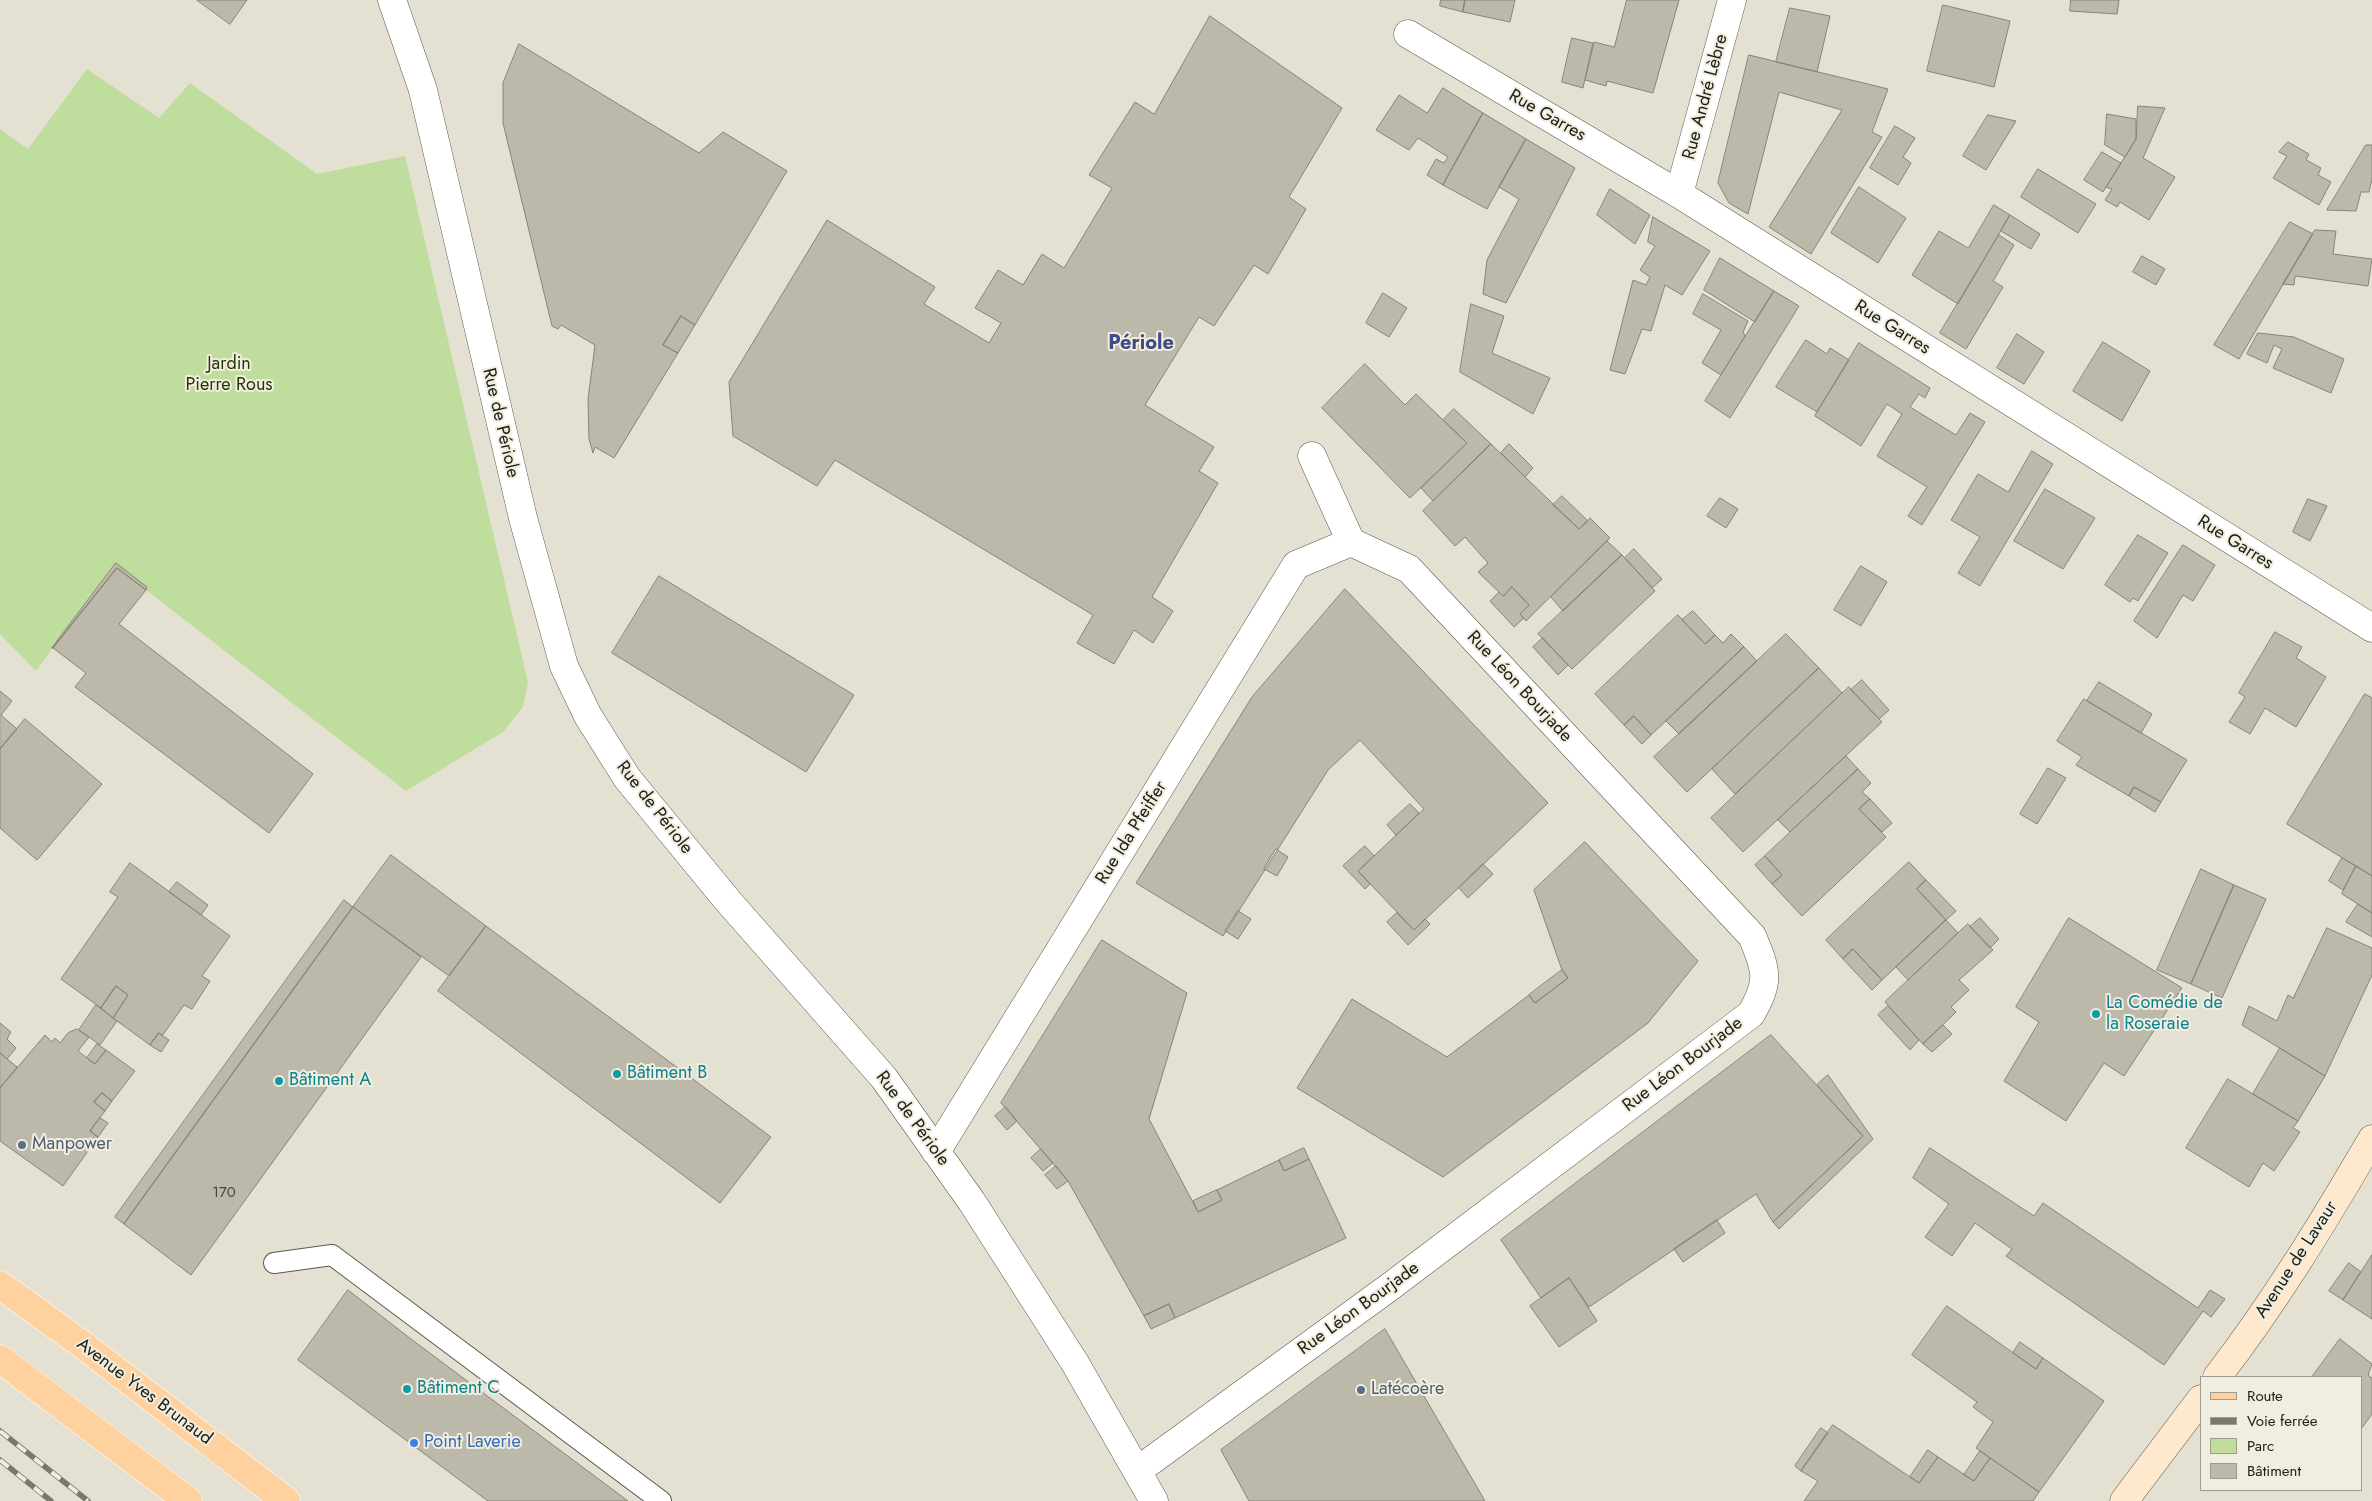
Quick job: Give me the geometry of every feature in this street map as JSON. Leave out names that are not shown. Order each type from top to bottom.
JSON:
[{"type":"main road","name":"Avenue Yves Brunaud","points":[[0,1285],[83,1345],[286,1501]]},
{"type":"main road","points":[[0,1359],[188,1501]]},
{"type":"street","name":"Rue de Périole","points":[[392,0],[423,90],[523,518],[564,666],[588,716],[627,778],[728,901],[884,1078],[972,1202],[1075,1363],[1154,1501]]},
{"type":"street","name":"Rue André Lèbre","points":[[1680,194],[1732,0]]},
{"type":"street","name":"Rue Garres","points":[[1408,34],[1680,194],[2372,628]]},
{"type":"street","points":[[1312,456],[1351,542]]},
{"type":"street","name":"Rue Ida Pfeiffer","points":[[936,1152],[1296,565],[1351,542]]},
{"type":"street","name":"Rue Léon Bourjade","points":[[1137,1471],[1391,1286],[1743,1020],[1750,1014],[1763,992],[1764,963],[1752,936],[1409,569],[1351,542]]},
{"type":"street","name":"Avenue de Lavaur","points":[[2218,1376],[2240,1347],[2328,1214],[2372,1139]]},
{"type":"street","points":[[2124,1501],[2200,1400]]},
{"type":"lane","points":[[274,1263],[332,1256],[662,1501]]},
{"type":"green space","name":"Jardin Pierre Rous","points":[[87,69],[159,118],[190,83],[317,174],[405,156],[528,682],[523,707],[503,732],[406,791],[146,590],[116,563],[36,671],[0,634],[0,129],[28,149]]},
{"type":"building","points":[[197,0],[247,0],[230,24]]},
{"type":"building","points":[[1441,0],[1465,0],[1463,12],[1440,6]]},
{"type":"building","points":[[1465,0],[1515,0],[1510,22],[1463,12]]},
{"type":"building","points":[[1627,0],[1679,0],[1653,93],[1607,81],[1606,86],[1585,80],[1594,42],[1614,47]]},
{"type":"building","points":[[2071,0],[2119,0],[2117,14],[2070,11]]},
{"type":"building","points":[[1943,5],[2010,21],[1994,87],[1927,71]]},
{"type":"building","points":[[1790,8],[1830,16],[1817,72],[1776,62]]},
{"type":"building","points":[[1210,16],[1342,108],[1289,197],[1306,209],[1268,274],[1254,265],[1214,326],[1199,317],[1145,405],[1214,447],[1199,471],[1218,483],[1152,597],[1173,611],[1153,643],[1134,630],[1114,664],[1077,643],[1093,615],[835,460],[817,486],[733,436],[729,382],[827,220],[935,287],[924,304],[989,343],[1001,323],[975,308],[998,270],[1023,285],[1042,254],[1064,268],[1112,188],[1089,175],[1135,102],[1154,114]]},
{"type":"building","points":[[1572,38],[1593,43],[1583,88],[1562,82]]},
{"type":"building","points":[[519,44],[699,153],[723,132],[787,171],[695,325],[681,316],[663,345],[678,353],[614,458],[595,447],[593,453],[589,439],[588,399],[595,345],[561,325],[558,329],[552,326],[503,123],[503,83]]},
{"type":"building","points":[[1749,55],[1888,89],[1872,132],[1882,137],[1811,254],[1769,227],[1842,110],[1779,92],[1748,214],[1729,203],[1718,183]]},
{"type":"building","points":[[1443,88],[1483,113],[1443,185],[1427,175],[1436,159],[1444,163],[1448,157],[1418,138],[1409,150],[1376,130],[1399,95],[1427,113]]},
{"type":"building","points":[[2138,106],[2165,108],[2143,158],[2175,177],[2149,220],[2120,202],[2117,207],[2105,200],[2112,189],[2106,187],[2136,139]]},
{"type":"building","points":[[1483,113],[1526,139],[1487,209],[1443,185]]},
{"type":"building","points":[[2107,114],[2136,119],[2136,139],[2125,157],[2105,145]]},
{"type":"building","points":[[1988,115],[2016,121],[1986,170],[1963,156]]},
{"type":"building","points":[[1895,126],[1915,138],[1903,157],[1911,163],[1898,185],[1870,168]]},
{"type":"building","points":[[1526,139],[1575,168],[1506,303],[1483,294],[1487,260],[1519,199],[1499,187]]},
{"type":"building","points":[[2288,142],[2309,154],[2306,160],[2321,168],[2318,175],[2331,182],[2319,205],[2273,178],[2287,156],[2279,152]]},
{"type":"building","points":[[2366,145],[2372,145],[2372,179],[2369,192],[2361,192],[2356,211],[2327,210]]},
{"type":"building","points":[[2102,152],[2121,163],[2103,192],[2084,180]]},
{"type":"building","points":[[2038,169],[2096,204],[2078,233],[2021,197]]},
{"type":"building","points":[[1859,187],[1906,218],[1878,263],[1831,233]]},
{"type":"building","points":[[1610,189],[1650,215],[1635,244],[1597,215]]},
{"type":"building","points":[[1994,205],[2010,215],[1958,304],[1912,275],[1939,231],[1968,248]]},
{"type":"building","points":[[2010,215],[2040,234],[2031,249],[2001,231]]},
{"type":"building","points":[[1653,217],[1710,251],[1682,295],[1665,285],[1651,331],[1642,329],[1625,374],[1610,370],[1633,280],[1646,285],[1650,277],[1640,270],[1655,246],[1648,242]]},
{"type":"building","points":[[2290,222],[2313,234],[2239,359],[2214,345]]},
{"type":"building","points":[[2315,230],[2336,231],[2333,254],[2372,259],[2368,286],[2295,276],[2294,285],[2283,284]]},
{"type":"building","points":[[1999,235],[2014,245],[1993,281],[2003,287],[1966,349],[1940,333]]},
{"type":"building","points":[[2142,256],[2165,269],[2156,285],[2133,272]]},
{"type":"building","points":[[1720,258],[1774,291],[1755,322],[1704,290]]},
{"type":"building","points":[[1774,291],[1799,306],[1730,418],[1705,401]]},
{"type":"building","points":[[1383,293],[1407,308],[1389,337],[1366,323]]},
{"type":"building","points":[[1703,294],[1748,321],[1743,332],[1745,336],[1721,375],[1702,363],[1721,330],[1693,314]]},
{"type":"building","points":[[1471,304],[1504,316],[1492,353],[1550,378],[1533,414],[1460,372]]},
{"type":"building","points":[[681,316],[695,325],[678,353],[663,345]]},
{"type":"building","points":[[2258,333],[2294,337],[2344,359],[2331,393],[2273,368],[2282,349],[2274,345],[2267,363],[2247,354]]},
{"type":"building","points":[[2017,334],[2044,352],[2024,384],[1997,368]]},
{"type":"building","points":[[1806,340],[1827,354],[1830,348],[1849,360],[1817,412],[1776,387]]},
{"type":"building","points":[[2103,342],[2150,371],[2122,421],[2073,391]]},
{"type":"building","points":[[1859,343],[1930,388],[1925,398],[1919,394],[1910,407],[1956,435],[1970,413],[1985,422],[1922,525],[1908,516],[1927,487],[1877,456],[1902,414],[1887,404],[1861,446],[1815,416]]},
{"type":"building","points":[[1365,364],[1405,405],[1416,394],[1467,443],[1410,498],[1322,408]]},
{"type":"building","points":[[1454,409],[1491,444],[1433,501],[1421,488],[1467,443],[1443,420]]},
{"type":"building","points":[[1491,444],[1579,529],[1590,518],[1610,538],[1526,621],[1520,614],[1529,605],[1512,587],[1503,596],[1478,572],[1488,563],[1465,537],[1455,546],[1423,511]]},
{"type":"building","points":[[1509,444],[1533,468],[1525,477],[1501,453]]},
{"type":"building","points":[[2032,451],[2053,464],[1980,586],[1958,573],[1980,537],[1951,520],[1978,474],[2008,492]]},
{"type":"building","points":[[2045,489],[2095,518],[2063,569],[2014,541]]},
{"type":"building","points":[[1562,496],[1588,521],[1579,529],[1553,505]]},
{"type":"building","points":[[1720,498],[1738,509],[1726,528],[1707,516]]},
{"type":"building","points":[[2308,499],[2327,506],[2310,541],[2293,532]]},
{"type":"building","points":[[2138,535],[2168,553],[2138,601],[2133,598],[2130,602],[2105,585]]},
{"type":"building","points":[[1607,541],[1622,555],[1563,611],[1551,597]]},
{"type":"building","points":[[2183,545],[2215,565],[2193,601],[2183,595],[2157,638],[2134,621]]},
{"type":"building","points":[[1634,549],[1662,579],[1652,588],[1625,558]]},
{"type":"building","points":[[1622,555],[1655,591],[1572,669],[1538,634]]},
{"type":"building","points":[[116,563],[147,587],[146,590],[117,568],[52,648]]},
{"type":"building","points":[[1861,566],[1887,582],[1861,626],[1834,610]]},
{"type":"building","points":[[117,568],[146,590],[119,624],[313,774],[269,833],[75,687],[86,673],[53,648]]},
{"type":"building","points":[[659,576],[854,695],[806,772],[612,653]]},
{"type":"building","points":[[1512,587],[1529,605],[1520,614],[1524,618],[1514,627],[1490,601],[1499,592],[1503,596]]},
{"type":"building","points":[[1345,589],[1548,803],[1414,930],[1358,871],[1424,809],[1360,740],[1328,770],[1223,936],[1136,883],[1252,697]]},
{"type":"building","points":[[1693,611],[1715,635],[1705,644],[1682,620]]},
{"type":"building","points":[[1678,615],[1705,644],[1715,635],[1723,643],[1731,634],[1744,647],[1651,735],[1634,716],[1624,725],[1595,694]]},
{"type":"building","points":[[2275,632],[2302,647],[2296,658],[2326,677],[2296,727],[2265,708],[2250,734],[2229,722],[2245,697],[2239,693]]},
{"type":"building","points":[[1786,634],[1819,668],[1687,792],[1654,757]]},
{"type":"building","points":[[1543,638],[1568,665],[1558,675],[1533,647]]},
{"type":"building","points":[[1744,647],[1757,661],[1679,734],[1666,721]]},
{"type":"building","points":[[1819,668],[1842,693],[1735,794],[1712,769]]},
{"type":"building","points":[[1862,680],[1889,710],[1879,719],[1851,690]]},
{"type":"building","points":[[2099,682],[2152,714],[2141,733],[2087,701]]},
{"type":"building","points":[[1849,687],[1882,722],[1743,852],[1711,818]]},
{"type":"building","points":[[0,691],[12,701],[1,715],[17,729],[0,749]]},
{"type":"building","points":[[2365,694],[2372,698],[2372,876],[2287,824]]},
{"type":"building","points":[[2084,699],[2187,760],[2161,802],[2134,787],[2129,796],[2076,765],[2082,757],[2057,741]]},
{"type":"building","points":[[1634,716],[1651,735],[1642,744],[1624,725]]},
{"type":"building","points":[[25,719],[102,784],[37,860],[0,828],[0,749]]},
{"type":"building","points":[[1846,756],[1858,769],[1790,832],[1778,820]]},
{"type":"building","points":[[2048,768],[2066,778],[2037,824],[2020,814]]},
{"type":"building","points":[[1858,769],[1871,783],[1862,792],[1870,799],[1859,809],[1886,837],[1802,916],[1772,884],[1782,875],[1765,856]]},
{"type":"building","points":[[2134,787],[2161,802],[2155,812],[2129,796]]},
{"type":"building","points":[[1870,799],[1892,823],[1882,832],[1859,809]]},
{"type":"building","points":[[1410,804],[1419,813],[1396,835],[1387,825]]},
{"type":"building","points":[[1585,842],[1698,961],[1648,1023],[1443,1177],[1297,1088],[1352,999],[1447,1057],[1529,995],[1535,1003],[1568,978],[1562,970],[1534,890]]},
{"type":"building","points":[[1365,846],[1374,856],[1358,871],[1370,884],[1365,889],[1343,866]]},
{"type":"building","points":[[1276,849],[1288,857],[1277,876],[1264,869]]},
{"type":"building","points":[[391,855],[486,926],[449,976],[353,907]]},
{"type":"building","points":[[1765,856],[1782,875],[1772,884],[1755,865]]},
{"type":"building","points":[[2342,858],[2356,866],[2343,890],[2329,881]]},
{"type":"building","points":[[1909,862],[1926,880],[1917,889],[1946,920],[1882,980],[1853,949],[1843,959],[1826,940]]},
{"type":"building","points":[[130,863],[230,936],[202,976],[210,981],[192,1009],[184,1005],[162,1036],[159,1033],[150,1045],[113,1018],[128,995],[116,986],[101,1008],[61,979],[118,897],[110,892]]},
{"type":"building","points":[[1483,864],[1493,874],[1468,898],[1459,888]]},
{"type":"building","points":[[2356,866],[2372,876],[2372,913],[2342,894]]},
{"type":"building","points":[[2201,869],[2234,885],[2191,984],[2157,970]]},
{"type":"building","points":[[1926,880],[1956,911],[1946,920],[1917,889]]},
{"type":"building","points":[[177,882],[208,905],[201,915],[169,892]]},
{"type":"building","points":[[2234,885],[2266,899],[2222,998],[2191,984]]},
{"type":"building","points":[[344,900],[353,907],[124,1224],[115,1217]]},
{"type":"building","points":[[2358,904],[2372,913],[2372,937],[2346,922]]},
{"type":"building","name":"Bâtiment A","points":[[353,907],[421,957],[191,1275],[124,1224]]},
{"type":"building","points":[[1238,911],[1251,919],[1238,939],[1225,931]]},
{"type":"building","points":[[1397,913],[1414,930],[1425,919],[1430,924],[1408,945],[1387,922]]},
{"type":"building","points":[[1980,918],[1999,939],[1990,948],[1970,927]]},
{"type":"building","name":"La Comédie de la Roseraie","points":[[2069,918],[2182,988],[2124,1076],[2104,1063],[2066,1121],[2004,1081],[2039,1022],[2016,1007]]},
{"type":"building","points":[[1946,920],[1958,933],[1908,980],[1896,967]]},
{"type":"building","points":[[1968,924],[1993,950],[1959,980],[1969,990],[1951,1007],[1956,1012],[1923,1044],[1885,1002]]},
{"type":"building","name":"Bâtiment B","points":[[486,926],[771,1137],[720,1203],[438,991]]},
{"type":"building","points":[[2327,928],[2372,948],[2372,975],[2325,1076],[2242,1025],[2249,1006],[2277,1021],[2288,995],[2293,998]]},
{"type":"building","points":[[1102,940],[1187,993],[1149,1119],[1198,1212],[1222,1200],[1217,1190],[1279,1160],[1284,1171],[1309,1159],[1346,1238],[1175,1318],[1169,1304],[1144,1316],[1068,1181],[1001,1103]]},
{"type":"building","points":[[1853,949],[1882,980],[1872,990],[1843,959]]},
{"type":"building","points":[[1562,970],[1568,978],[1535,1003],[1529,995]]},
{"type":"building","points":[[116,986],[128,995],[113,1018],[101,1008]]},
{"type":"building","points":[[96,1005],[117,1021],[100,1045],[79,1030]]},
{"type":"building","points":[[1888,1006],[1919,1040],[1910,1050],[1878,1015]]},
{"type":"building","points":[[0,1023],[11,1032],[7,1039],[16,1048],[7,1059],[0,1053]]},
{"type":"building","points":[[1943,1025],[1952,1034],[1932,1052],[1923,1044]]},
{"type":"building","points":[[77,1029],[89,1037],[78,1051],[95,1064],[106,1050],[135,1071],[112,1101],[102,1093],[94,1102],[105,1111],[90,1131],[98,1137],[63,1186],[0,1141],[0,1088],[45,1035],[52,1042],[55,1038],[60,1043],[68,1033]]},
{"type":"building","points":[[159,1033],[169,1040],[161,1052],[150,1045]]},
{"type":"building","points":[[1771,1035],[1863,1136],[1773,1222],[1756,1194],[1589,1307],[1569,1278],[1541,1298],[1501,1240]]},
{"type":"building","points":[[97,1044],[106,1050],[95,1064],[87,1058]]},
{"type":"building","points":[[2280,1048],[2325,1076],[2298,1121],[2253,1094]]},
{"type":"building","points":[[0,1053],[17,1067],[0,1088]]},
{"type":"building","points":[[1828,1075],[1873,1139],[1779,1229],[1773,1222],[1863,1136],[1817,1085]]},
{"type":"building","points":[[2228,1079],[2298,1121],[2293,1128],[2300,1132],[2274,1171],[2263,1163],[2249,1187],[2186,1148]]},
{"type":"building","points":[[102,1093],[112,1101],[105,1111],[94,1102]]},
{"type":"building","points":[[1006,1107],[1017,1121],[1007,1130],[995,1116]]},
{"type":"building","points":[[100,1118],[108,1123],[98,1137],[90,1131]]},
{"type":"building","points":[[1304,1148],[1309,1159],[1284,1171],[1279,1160]]},
{"type":"building","points":[[1930,1148],[2034,1216],[2043,1203],[2198,1308],[2210,1290],[2225,1299],[2211,1317],[2203,1311],[2164,1365],[2006,1256],[2012,1249],[1975,1223],[1952,1256],[1925,1237],[1949,1204],[1913,1178]]},
{"type":"building","points":[[1041,1149],[1053,1163],[1043,1171],[1031,1158]]},
{"type":"building","points":[[1056,1166],[1068,1181],[1057,1189],[1045,1175]]},
{"type":"building","points":[[1217,1190],[1222,1200],[1198,1212],[1193,1201]]},
{"type":"building","points":[[1717,1220],[1725,1233],[1683,1262],[1674,1249]]},
{"type":"building","points":[[2372,1255],[2372,1319],[2343,1300]]},
{"type":"building","points":[[2349,1263],[2361,1272],[2343,1300],[2329,1291]]},
{"type":"building","points":[[1569,1278],[1597,1321],[1559,1347],[1530,1306]]},
{"type":"building","name":"Bâtiment C","points":[[348,1290],[628,1501],[488,1501],[298,1360]]},
{"type":"building","points":[[1169,1304],[1175,1318],[1151,1329],[1144,1316]]},
{"type":"building","points":[[1947,1306],[2036,1369],[2043,1358],[2104,1401],[2039,1492],[1976,1448],[1993,1422],[1973,1407],[1977,1402],[1912,1355]]},
{"type":"building","name":"Latécoère","points":[[1385,1329],[1485,1501],[1249,1501],[1221,1450]]},
{"type":"building","points":[[2340,1339],[2372,1364],[2368,1375],[2372,1378],[2372,1414],[2362,1428],[2362,1376],[2313,1376]]},
{"type":"building","points":[[2020,1342],[2043,1358],[2036,1369],[2013,1353]]},
{"type":"building","points":[[1833,1425],[1919,1483],[1938,1457],[1974,1481],[1990,1458],[2039,1492],[2033,1501],[1804,1501],[1818,1481],[1801,1471]]},
{"type":"building","points":[[1821,1428],[1828,1433],[1801,1471],[1795,1466]]},
{"type":"building","points":[[1928,1450],[1938,1457],[1919,1483],[1910,1477]]},
{"type":"building","points":[[1980,1451],[1990,1458],[1974,1481],[1964,1475]]},
{"type":"railway","points":[[0,1431],[88,1501]]},
{"type":"railway","points":[[0,1460],[51,1501]]},
{"type":"place","name":"La Comédie de la Roseraie","points":[[2096,1014]]},
{"type":"place","name":"Bâtiment B","points":[[617,1074]]},
{"type":"place","name":"Bâtiment A","points":[[279,1081]]},
{"type":"place","name":"Manpower","points":[[22,1145]]},
{"type":"place","name":"Bâtiment C","points":[[407,1389]]},
{"type":"place","name":"Latécoère","points":[[1361,1390]]},
{"type":"place","name":"Point Laverie","points":[[414,1443]]},
{"type":"district","name":"Périole","points":[[1141,344]]}]
